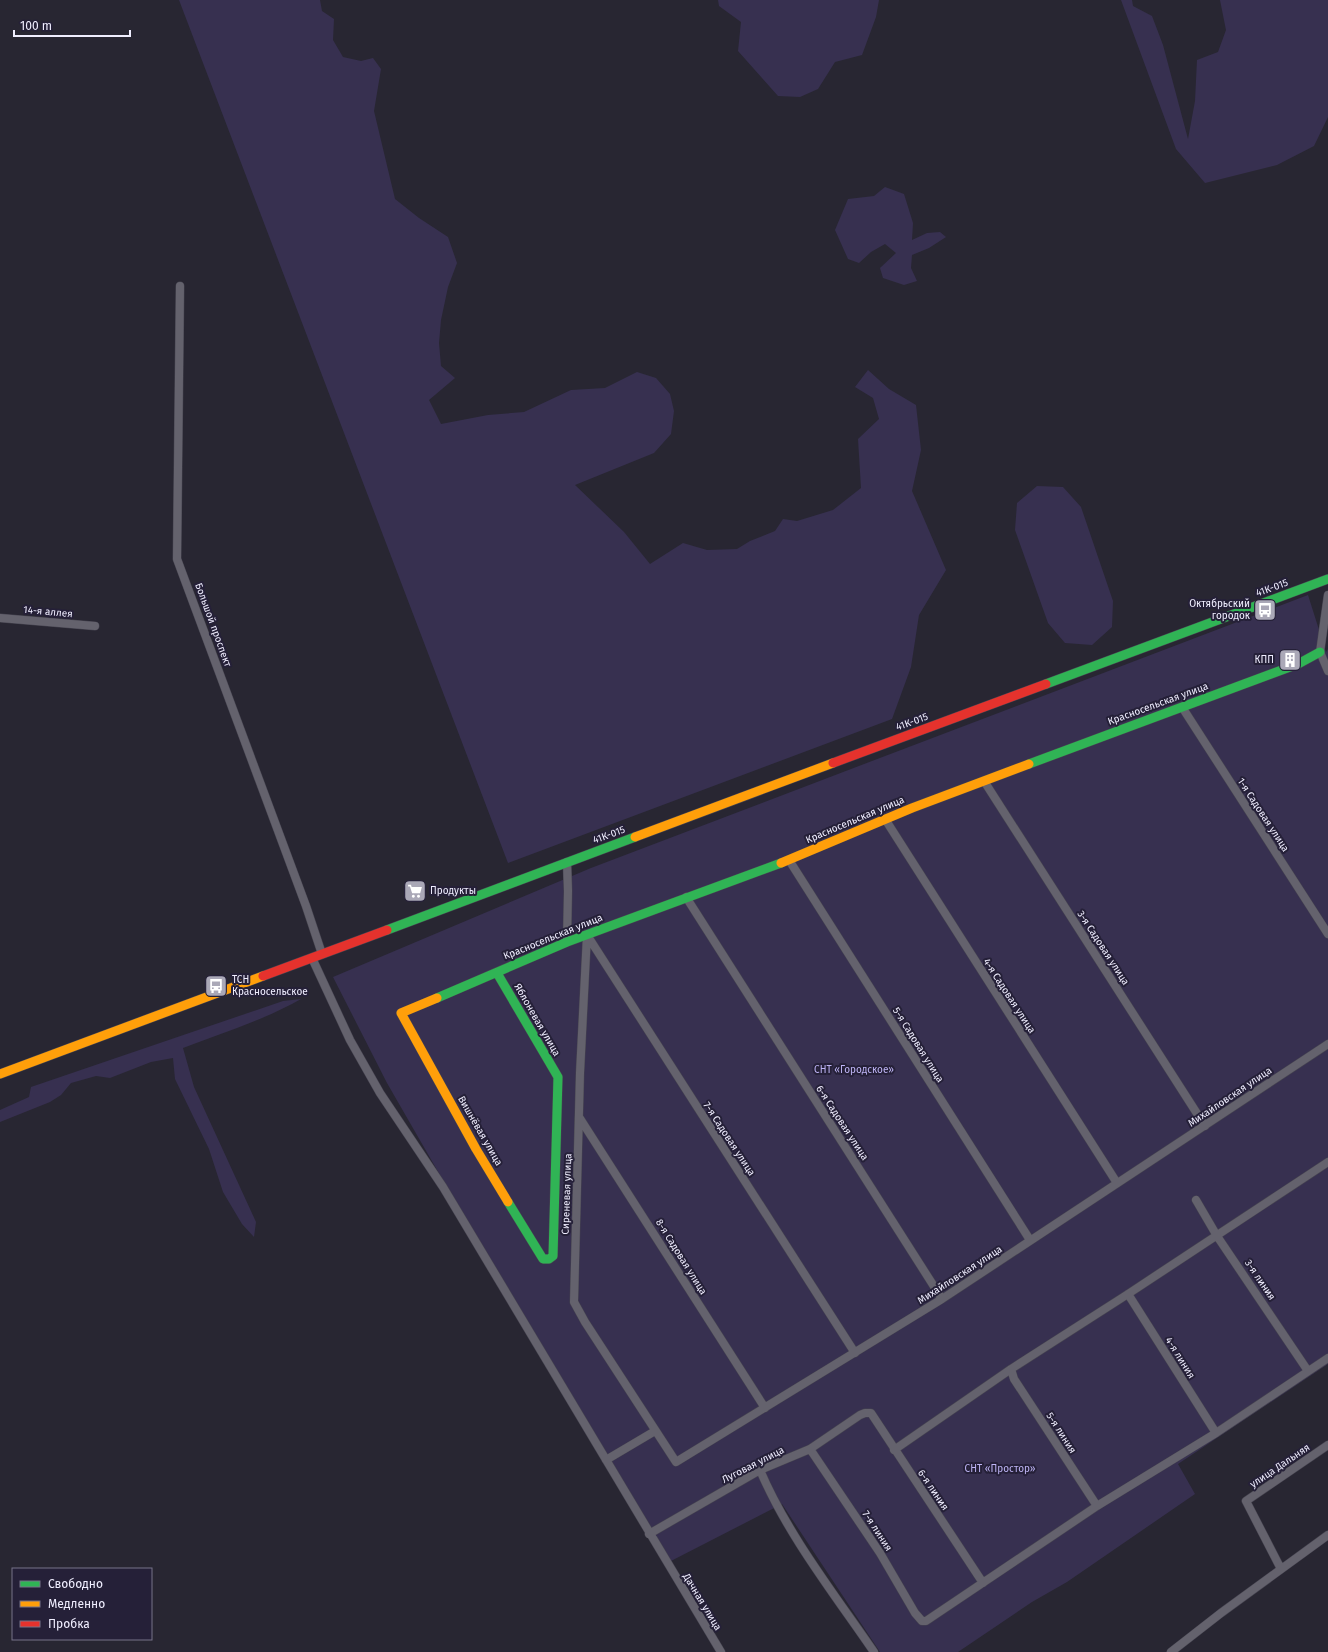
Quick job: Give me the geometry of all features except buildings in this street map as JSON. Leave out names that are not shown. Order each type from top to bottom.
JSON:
[{"type":"street","name":"Большой проспект","points":[[180,286],[178,559],[306,906],[322,954]]},
{"type":"street","name":"41К-015","points":[[0,1074],[1328,579]]},
{"type":"street","points":[[1328,579],[1328,584]]},
{"type":"street","points":[[1328,594],[1320,652],[1328,671]]},
{"type":"street","name":"14-я аллея","points":[[0,618],[95,626]]},
{"type":"street","name":"Красносельская улица","points":[[401,1013],[567,942],[789,860],[885,819],[1298,664],[1320,652]]},
{"type":"street","name":"1-я Садовая улица","points":[[1182,707],[1328,934]]},
{"type":"street","name":"3-я Садовая улица","points":[[984,781],[1205,1126]]},
{"type":"street","name":"4-я Садовая улица","points":[[885,819],[1117,1183]]},
{"type":"street","name":"5-я Садовая улица","points":[[789,860],[1030,1240]]},
{"type":"street","points":[[567,862],[567,942]]},
{"type":"street","name":"6-я Садовая улица","points":[[686,897],[942,1299]]},
{"type":"street","name":"Сиреневая улица","points":[[587,935],[579,1117],[574,1302],[585,1322],[656,1431]]},
{"type":"street","name":"7-я Садовая улица","points":[[587,935],[855,1353]]},
{"type":"street","name":"Дачная улица","points":[[312,958],[350,1040],[380,1093],[443,1187],[649,1534],[721,1652]]},
{"type":"street","name":"Яблоневая улица","points":[[496,973],[558,1078],[553,1256],[549,1260],[544,1259]]},
{"type":"street","name":"Вишнёвая улица","points":[[401,1013],[476,1149],[544,1259]]},
{"type":"street","name":"Михайловская улица","points":[[656,1431],[676,1462],[942,1299],[1328,1044]]},
{"type":"street","name":"8-я Садовая улица","points":[[579,1117],[765,1408]]},
{"type":"street","points":[[894,1450],[1010,1370],[1328,1162]]},
{"type":"street","name":"3-я линия","points":[[1196,1200],[1217,1236],[1308,1370]]},
{"type":"street","name":"4-я линия","points":[[1128,1294],[1216,1432]]},
{"type":"street","points":[[983,1583],[1097,1506],[1216,1432],[1328,1358]]},
{"type":"street","name":"5-я линия","points":[[1010,1370],[1014,1379],[1097,1506]]},
{"type":"street","name":"6-я линия","points":[[865,1413],[871,1413],[878,1423],[894,1450],[983,1583]]},
{"type":"street","name":"Луговая улица","points":[[649,1534],[760,1470],[810,1449],[860,1414],[865,1413]]},
{"type":"street","points":[[606,1460],[656,1431]]},
{"type":"street","name":"улица Дальняя","points":[[1281,1569],[1246,1501],[1328,1445]]},
{"type":"street","name":"7-я линия","points":[[810,1449],[880,1553],[915,1613],[922,1621],[926,1620],[983,1583]]},
{"type":"street","points":[[760,1470],[769,1490],[793,1532],[874,1652]]},
{"type":"street","points":[[1171,1652],[1221,1613],[1328,1535]]},
{"type":"green space","points":[[179,0],[320,0],[322,11],[334,19],[333,40],[343,57],[361,61],[373,58],[381,69],[374,111],[395,199],[419,218],[448,237],[457,263],[448,287],[441,320],[439,343],[441,366],[455,378],[429,400],[441,424],[488,415],[524,412],[571,390],[605,388],[637,372],[656,378],[670,394],[674,411],[671,434],[654,453],[575,485],[624,532],[650,564],[683,543],[707,550],[737,549],[750,541],[775,531],[783,519],[797,521],[833,510],[861,488],[858,439],[879,419],[873,398],[855,387],[868,370],[889,389],[916,405],[921,450],[912,491],[946,570],[919,615],[911,667],[892,719],[508,863]]},
{"type":"green space","points":[[718,0],[879,0],[876,17],[862,55],[835,62],[818,89],[800,97],[778,96],[738,51],[741,22],[719,6]]},
{"type":"green space","points":[[1121,0],[1132,0],[1133,6],[1152,16],[1163,45],[1188,139],[1195,101],[1197,60],[1218,52],[1226,30],[1220,0],[1328,0],[1328,117],[1314,146],[1277,165],[1205,183],[1176,149]]},
{"type":"green space","points":[[885,187],[904,194],[913,223],[912,240],[927,233],[940,232],[946,237],[929,248],[912,255],[911,268],[917,281],[904,285],[883,278],[880,268],[896,253],[885,244],[871,252],[859,263],[848,259],[835,230],[848,199],[874,196]]},
{"type":"green space","points":[[1037,486],[1063,487],[1081,507],[1113,601],[1112,627],[1092,645],[1065,643],[1048,623],[1015,530],[1017,503]]},
{"type":"green space","name":"СНТ «Городское»","points":[[1308,595],[1326,652],[1328,649],[1328,1364],[1178,1464],[1195,1494],[1067,1582],[1032,1602],[958,1652],[880,1652],[782,1504],[669,1562],[505,1288],[387,1083],[333,977],[591,868]]},
{"type":"green space","points":[[301,999],[258,1020],[183,1048],[194,1087],[256,1222],[254,1237],[242,1224],[223,1192],[209,1149],[175,1079],[173,1058],[151,1062],[110,1078],[96,1076],[71,1083],[61,1095],[50,1102],[0,1122],[0,1110],[29,1097],[31,1087],[283,1001]]},
{"type":"traffic: fast","points":[[1046,684],[1328,579]]},
{"type":"traffic: fast","points":[[1029,764],[1298,664],[1320,652]]},
{"type":"traffic: fast","points":[[387,930],[635,837]]},
{"type":"traffic: fast","points":[[437,998],[567,942],[781,863]]},
{"type":"traffic: fast","points":[[497,973],[558,1077],[553,1256],[549,1259],[543,1259],[508,1202]]},
{"type":"traffic: slow","points":[[635,837],[833,763]]},
{"type":"traffic: slow","points":[[781,863],[912,808],[1029,764]]},
{"type":"traffic: slow","points":[[0,1074],[263,976]]},
{"type":"traffic: slow","points":[[437,998],[401,1013],[476,1149],[508,1202]]},
{"type":"traffic: jam","points":[[833,763],[1046,684]]},
{"type":"traffic: jam","points":[[263,976],[387,930]]},
{"type":"place","name":"Октябрьский городок","points":[[1265,610]]},
{"type":"place","name":"КПП","points":[[1290,660]]},
{"type":"place","name":"Продукты","points":[[415,891]]},
{"type":"place","name":"ТСН Красносельское","points":[[216,986]]},
{"type":"park label","name":"СНТ «Простор»","points":[[1000,1469]]}]
